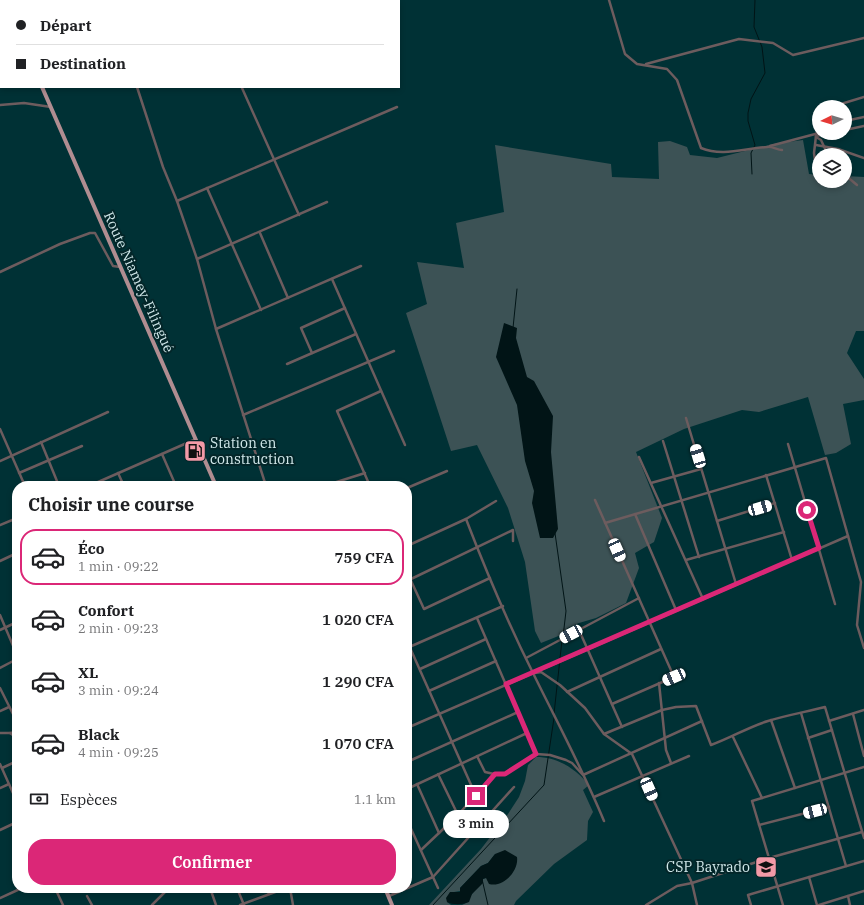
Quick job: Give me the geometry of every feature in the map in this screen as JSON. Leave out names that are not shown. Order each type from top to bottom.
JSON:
[{"type":"main road","name":"Route Niamey-Filingué","points":[[42,88],[214,481]]},
{"type":"main road","points":[[387,893],[392,905]]},
{"type":"street","points":[[609,0],[625,54],[637,64],[667,70],[677,80],[701,148],[714,152],[750,150],[812,135]]},
{"type":"street","points":[[644,65],[739,38],[773,43],[793,55],[864,38]]},
{"type":"street","points":[[137,88],[163,167],[177,201],[197,259],[216,330],[264,481]]},
{"type":"street","points":[[242,88],[299,215]]},
{"type":"street","points":[[850,100],[864,97]]},
{"type":"street","points":[[0,104],[24,103],[51,107]]},
{"type":"street","points":[[177,201],[396,107]]},
{"type":"street","points":[[852,120],[864,117]]},
{"type":"street","points":[[852,129],[864,126]]},
{"type":"street","points":[[815,148],[816,140]]},
{"type":"street","points":[[821,140],[824,148]]},
{"type":"street","points":[[816,145],[838,149],[864,158]]},
{"type":"street","points":[[768,146],[782,150]]},
{"type":"street","points":[[852,180],[857,184]]},
{"type":"street","points":[[207,188],[261,310]]},
{"type":"street","points":[[197,259],[260,233],[328,202]]},
{"type":"street","points":[[0,272],[60,244],[90,233],[95,233],[114,266],[121,267]]},
{"type":"street","points":[[260,233],[288,298]]},
{"type":"street","points":[[216,330],[361,266]]},
{"type":"street","points":[[332,279],[404,445]]},
{"type":"street","points":[[312,353],[302,328],[345,308]]},
{"type":"street","points":[[287,364],[356,334]]},
{"type":"street","points":[[243,415],[394,351]]},
{"type":"street","points":[[368,481],[337,411],[381,391]]},
{"type":"street","points":[[0,461],[108,412]]},
{"type":"street","points":[[686,418],[736,584]]},
{"type":"street","points":[[0,429],[23,481]]},
{"type":"street","points":[[100,481],[196,439]]},
{"type":"street","points":[[663,441],[699,557]]},
{"type":"street","points":[[41,442],[57,481]]},
{"type":"street","points":[[788,444],[835,604]]},
{"type":"street","points":[[19,473],[82,446]]},
{"type":"street","points":[[162,454],[174,481]]},
{"type":"street","points":[[639,457],[703,599]]},
{"type":"street","points":[[605,523],[826,458],[861,582],[857,625],[864,648]]},
{"type":"street","points":[[651,483],[701,468]]},
{"type":"street","points":[[412,486],[447,471]]},
{"type":"street","points":[[118,473],[122,481]]},
{"type":"street","points":[[336,481],[365,473]]},
{"type":"street","points":[[766,475],[792,560]]},
{"type":"street","points":[[595,500],[674,677],[612,704]]},
{"type":"street","points":[[412,544],[466,519],[496,501]]},
{"type":"street","points":[[717,520],[775,504]]},
{"type":"street","points":[[635,514],[676,610]]},
{"type":"street","points":[[466,519],[477,548],[532,673],[584,775],[604,821]]},
{"type":"street","points":[[0,525],[12,520]]},
{"type":"street","points":[[412,580],[513,530],[513,541]]},
{"type":"street","points":[[686,560],[784,532]]},
{"type":"street","points":[[412,726],[848,536]]},
{"type":"street","points":[[0,561],[12,555]]},
{"type":"street","points":[[412,582],[424,609],[490,578]]},
{"type":"street","points":[[526,658],[639,598]]},
{"type":"street","points":[[412,646],[503,606]]},
{"type":"street","points":[[0,615],[12,643]]},
{"type":"street","points":[[477,618],[536,754]]},
{"type":"street","points":[[0,630],[12,624]]},
{"type":"street","points":[[579,630],[622,727]]},
{"type":"street","points":[[420,669],[486,639]]},
{"type":"street","points":[[567,692],[661,649]]},
{"type":"street","points":[[412,655],[420,669],[476,796]]},
{"type":"street","points":[[429,691],[496,661]]},
{"type":"street","points":[[0,668],[12,662]]},
{"type":"street","points":[[532,673],[541,672],[567,692],[585,708],[604,734],[632,754],[692,883],[697,905]]},
{"type":"street","points":[[659,683],[666,750],[671,764]]},
{"type":"street","points":[[0,688],[12,713]]},
{"type":"street","points":[[604,734],[662,710],[676,706],[696,706],[711,745],[733,737],[745,729],[771,720],[825,707],[864,838]]},
{"type":"street","points":[[0,711],[9,707]]},
{"type":"street","points":[[829,721],[864,710]]},
{"type":"street","points":[[412,760],[518,712]]},
{"type":"street","points":[[801,713],[846,866]]},
{"type":"street","points":[[853,714],[864,756]]},
{"type":"street","points":[[771,720],[795,788]]},
{"type":"street","points":[[584,775],[702,722]]},
{"type":"street","points":[[808,738],[832,730]]},
{"type":"street","points":[[0,732],[10,733]]},
{"type":"street","points":[[412,786],[527,733]]},
{"type":"street","points":[[733,737],[762,798]]},
{"type":"street","points":[[477,756],[485,772],[494,774],[505,774],[536,754],[550,755],[566,760],[572,763],[584,775]]},
{"type":"street","points":[[594,797],[689,756]]},
{"type":"street","points":[[2,768],[12,763]]},
{"type":"street","points":[[0,764],[12,791]]},
{"type":"street","points":[[783,905],[752,800],[864,767]]},
{"type":"street","points":[[438,774],[458,815]]},
{"type":"street","points":[[421,850],[458,815],[494,774]]},
{"type":"street","points":[[0,788],[9,784]]},
{"type":"street","points":[[416,784],[439,833]]},
{"type":"street","points":[[412,886],[433,877],[514,787]]},
{"type":"street","points":[[759,825],[829,807]]},
{"type":"street","points":[[0,830],[12,824]]},
{"type":"street","points":[[412,831],[438,888]]},
{"type":"street","points":[[646,905],[677,886],[692,883],[769,858],[863,832]]},
{"type":"street","points":[[751,905],[748,895],[864,861]]},
{"type":"street","points":[[809,877],[818,905],[827,904],[864,892]]},
{"type":"street","points":[[0,898],[12,893]]},
{"type":"street","points":[[57,893],[63,905]]},
{"type":"street","points":[[152,905],[164,893]]},
{"type":"street","points":[[212,893],[216,905]]},
{"type":"street","points":[[238,893],[242,905],[272,893]]},
{"type":"street","points":[[291,893],[293,905]]},
{"type":"street","points":[[388,896],[395,893]]},
{"type":"street","points":[[88,896],[92,905]]},
{"type":"street","points":[[848,896],[850,905]]},
{"type":"shaded area","points":[[803,140],[809,174],[812,174],[812,188],[852,188],[852,176],[864,177],[864,331],[856,331],[847,353],[864,379],[864,400],[843,404],[851,444],[836,453],[825,455],[808,397],[759,412],[742,410],[684,429],[636,452],[662,518],[654,542],[635,553],[639,568],[626,603],[596,618],[568,628],[561,635],[541,643],[535,631],[525,562],[508,508],[477,445],[451,451],[406,313],[427,304],[417,262],[464,268],[456,223],[504,212],[495,145],[611,164],[612,177],[659,179],[658,142],[670,141],[687,147],[690,155],[717,158],[773,144]]},
{"type":"shaded area","points":[[504,323],[517,328],[516,338],[527,377],[534,381],[553,416],[551,452],[558,529],[553,538],[540,538],[532,503],[534,491],[525,461],[517,405],[496,357]]},
{"type":"shaded area","points":[[536,757],[552,759],[566,765],[584,779],[589,785],[583,790],[593,812],[588,821],[587,840],[554,864],[516,901],[514,905],[462,905],[468,902],[482,879],[486,878],[495,854],[488,863],[481,866],[460,888],[460,891],[454,892],[447,902],[451,905],[429,905],[481,849],[508,814],[519,797],[525,781],[528,765]]},
{"type":"shaded area","points":[[505,850],[517,857],[517,862],[513,872],[505,881],[495,885],[489,884],[486,878],[483,879],[483,883],[472,894],[469,902],[463,904],[452,904],[447,902],[446,898],[450,892],[460,892],[460,888],[481,866],[488,863],[495,854]]},
{"type":"waterway","points":[[752,174],[751,153],[755,145],[748,121],[748,113],[751,99],[765,73],[762,47],[754,27],[755,0]]},
{"type":"waterway","points":[[513,328],[517,289]]},
{"type":"waterway","points":[[555,533],[566,611],[563,637]]},
{"type":"waterway","points":[[554,714],[562,640]]},
{"type":"waterway","points":[[433,905],[544,785],[554,718]]},
{"type":"waterway","points":[[482,879],[488,905]]},
{"type":"place","name":"Station en construction","points":[[195,451]]},
{"type":"place","name":"CSP Bayrado","points":[[766,867]]},
{"type":"route","points":[[476,796],[495,774],[505,774],[536,754],[506,684],[819,548],[807,510]]}]
